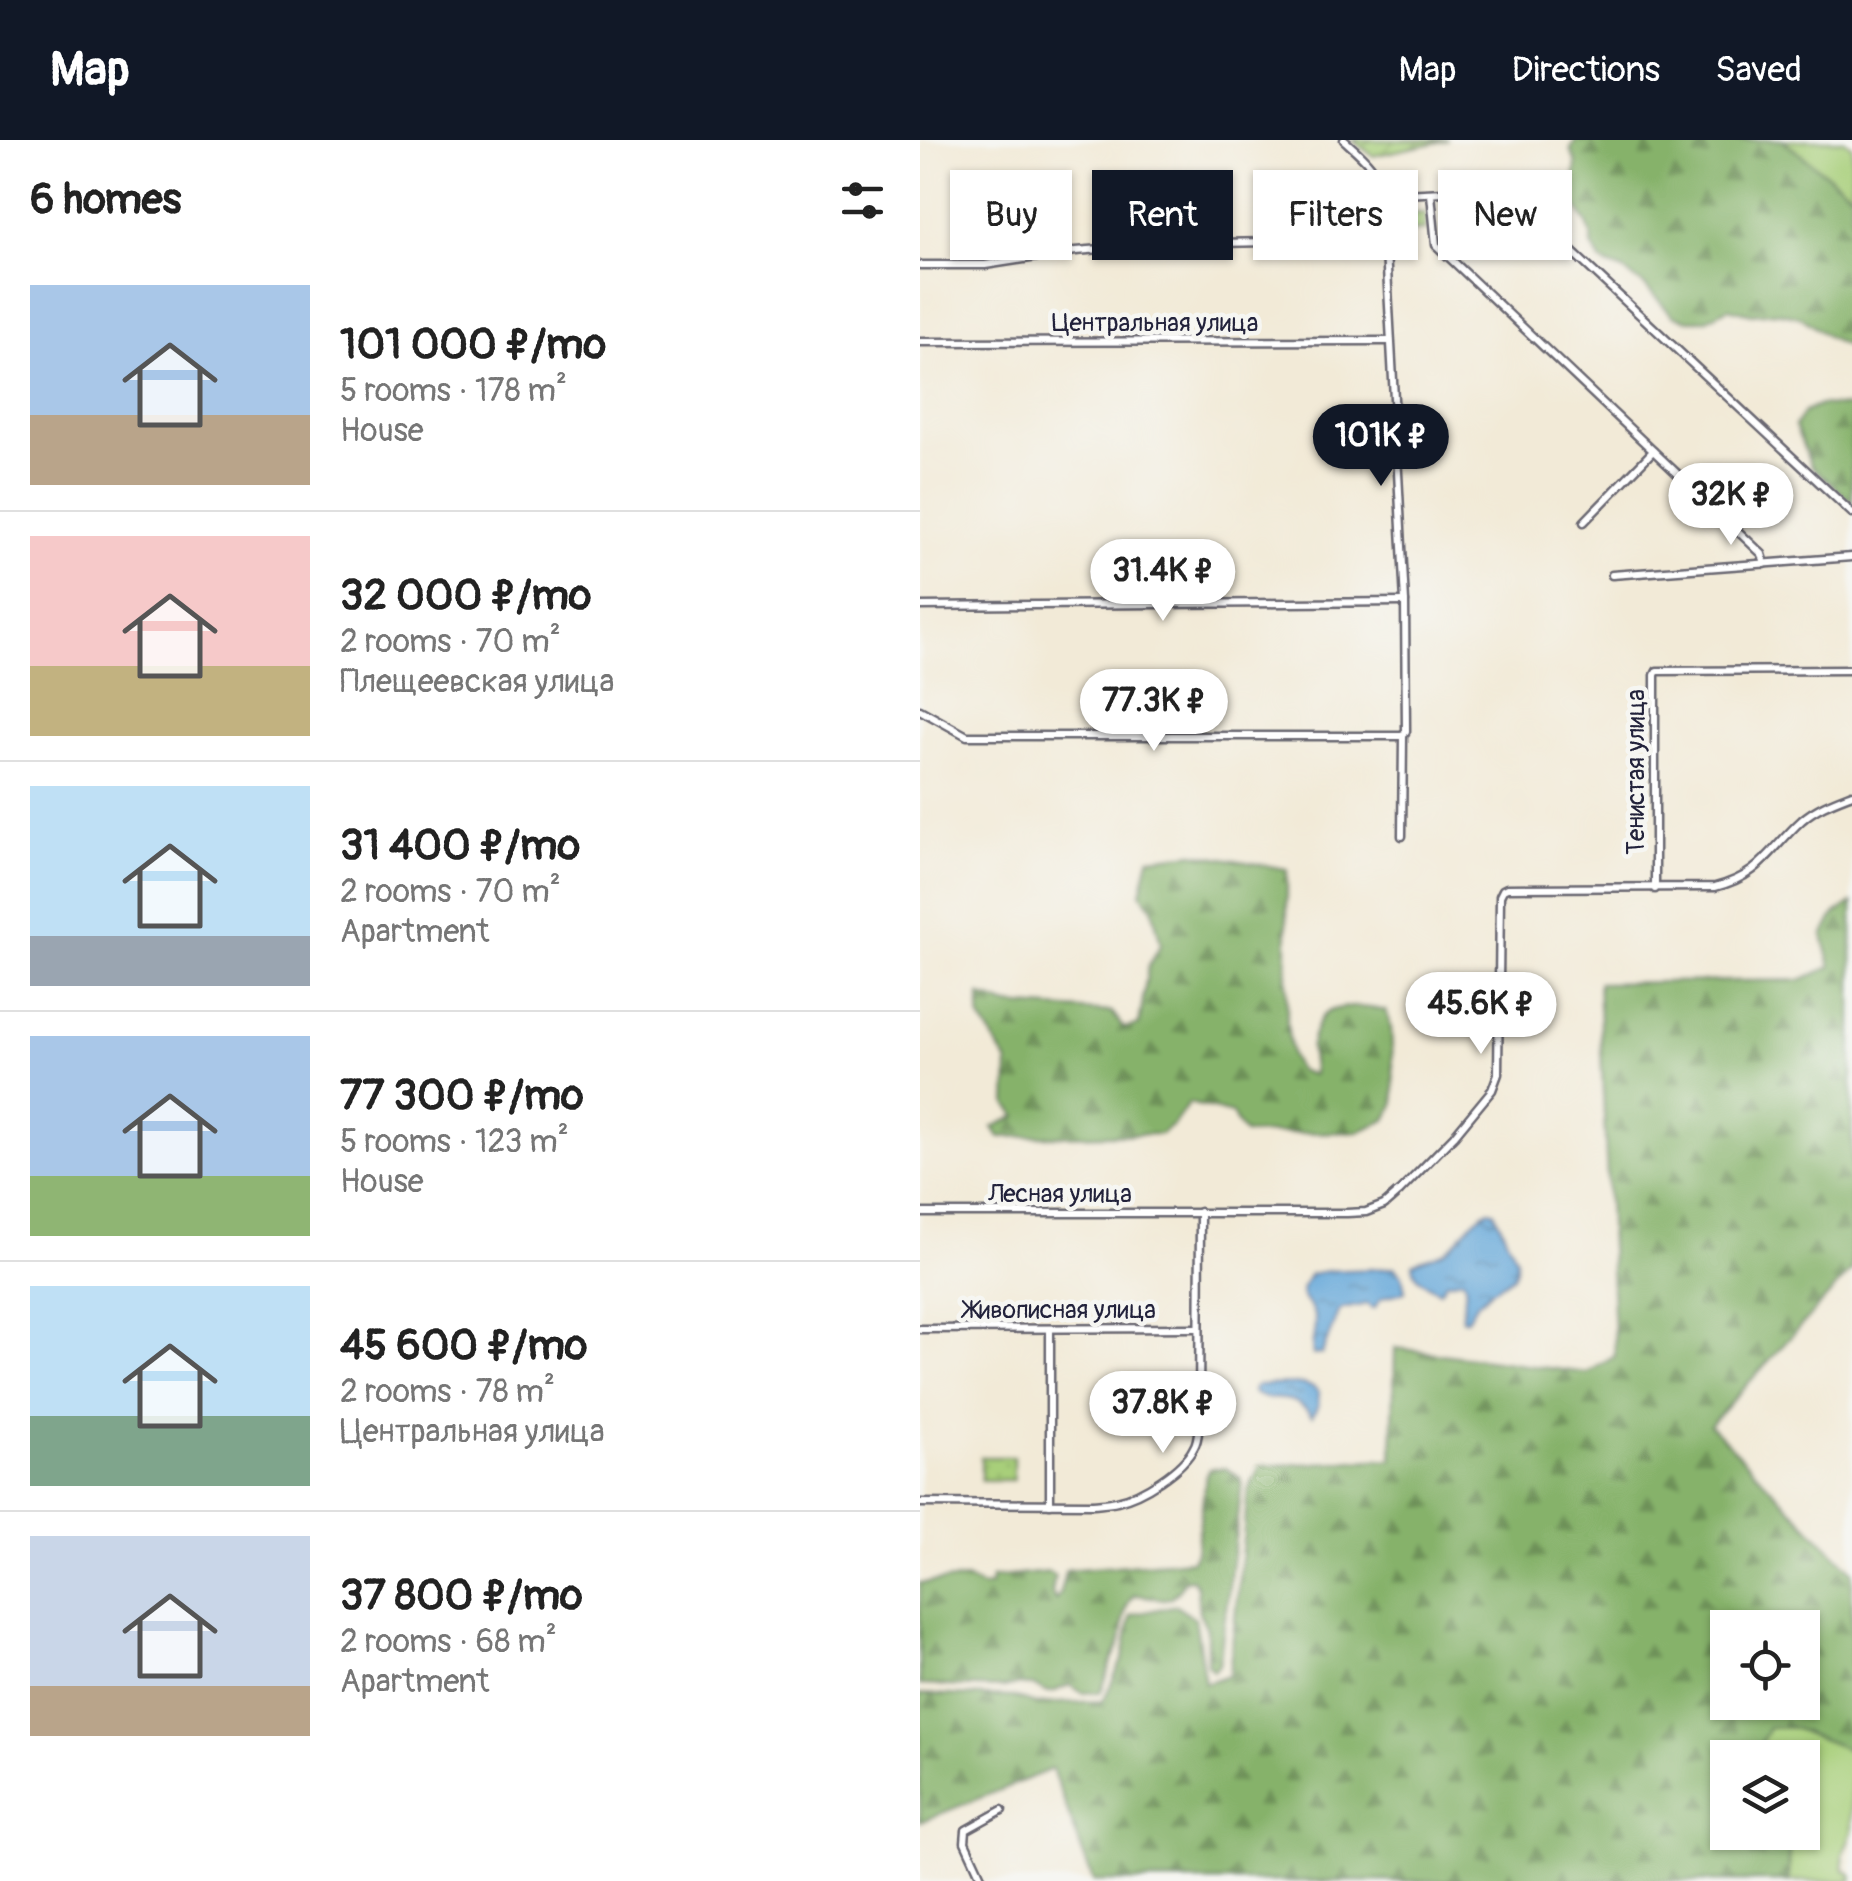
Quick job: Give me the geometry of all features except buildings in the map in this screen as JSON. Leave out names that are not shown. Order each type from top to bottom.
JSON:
[{"type":"street","points":[[1344,140],[1375,170]]},
{"type":"street","points":[[1418,194],[1505,190],[1852,513]]},
{"type":"street","points":[[1431,194],[1436,245],[1762,554],[1765,564]]},
{"type":"street","points":[[920,265],[985,265],[1076,251],[1164,244],[1253,243]]},
{"type":"street","points":[[1386,260],[1406,602],[1402,836]]},
{"type":"street","name":"Центральная улица","points":[[920,342],[1390,342]]},
{"type":"street","points":[[1584,522],[1653,451]]},
{"type":"street","points":[[1612,574],[1852,556]]},
{"type":"street","points":[[920,606],[1406,602]]},
{"type":"street","name":"Тенистая улица","points":[[1655,889],[1658,671],[1852,670]]},
{"type":"street","points":[[920,710],[967,736],[1403,736]]},
{"type":"street","points":[[920,1504],[1120,1501],[1140,1493],[1185,1460],[1196,1445],[1199,1424],[1200,1212],[1366,1212],[1384,1205],[1454,1136],[1492,1090],[1498,1074],[1503,890],[1715,887],[1736,882],[1753,872],[1804,818],[1821,806],[1852,794]]},
{"type":"street","name":"Лесная улица","points":[[920,1213],[1200,1212]]},
{"type":"street","name":"Живописная улица","points":[[920,1329],[1199,1328]]},
{"type":"street","points":[[1050,1329],[1050,1504]]},
{"type":"street","points":[[982,1881],[965,1842],[966,1830],[1002,1810]]},
{"type":"green space","points":[[1352,140],[1448,140],[1373,156]]},
{"type":"green space","points":[[1575,140],[1782,140],[1852,194],[1852,349],[1801,317],[1777,312],[1752,314],[1728,308],[1706,320],[1673,316],[1645,286],[1601,261],[1572,199],[1576,164],[1571,149]]},
{"type":"green space","points":[[1782,140],[1845,140],[1852,146],[1852,194]]},
{"type":"green space","points":[[1418,213],[1425,213],[1425,230],[1418,230]]},
{"type":"green space","points":[[1820,405],[1852,407],[1852,502],[1811,466],[1795,426],[1804,412]]},
{"type":"green space","points":[[1194,853],[1287,869],[1287,1023],[1291,1055],[1298,1070],[1313,1075],[1311,1044],[1324,1015],[1345,1007],[1386,1011],[1391,1028],[1395,1103],[1386,1120],[1358,1132],[1245,1134],[1232,1114],[1189,1103],[1173,1125],[1160,1134],[999,1137],[993,1127],[1017,1116],[1007,1104],[1008,1063],[980,1017],[980,995],[1005,1005],[1112,1012],[1124,1028],[1139,1025],[1148,967],[1161,944],[1152,908],[1141,893],[1149,858]]},
{"type":"green space","points":[[1852,903],[1852,1270],[1710,1425],[1852,1571],[1852,1751],[1791,1727],[1769,1728],[1762,1740],[1710,1740],[1710,1850],[1789,1850],[1789,1881],[1093,1881],[1052,1769],[920,1822],[920,1694],[1013,1697],[1036,1704],[1103,1701],[1123,1658],[1131,1615],[1176,1605],[1195,1618],[1205,1683],[1229,1675],[1248,1491],[1259,1466],[1392,1459],[1395,1348],[1587,1373],[1615,1356],[1598,983],[1800,980],[1831,967],[1823,936],[1834,915]]},
{"type":"green space","points":[[981,1457],[1013,1457],[1013,1480],[981,1480]]},
{"type":"green space","points":[[1225,1468],[1240,1477],[1242,1484],[1219,1665],[1213,1671],[1207,1664],[1207,1629],[1192,1579],[1185,1580],[1168,1598],[1134,1595],[1100,1692],[1083,1693],[1069,1685],[1045,1692],[1020,1684],[1004,1688],[920,1685],[920,1583],[966,1579],[982,1587],[990,1586],[991,1578],[1048,1572],[1055,1576],[1055,1600],[1066,1570],[1192,1560],[1206,1474],[1210,1469]]},
{"type":"green space","points":[[1791,1727],[1852,1751],[1852,1831],[1843,1855],[1844,1869],[1852,1875],[1852,1881],[1789,1881],[1789,1850],[1820,1850],[1820,1740],[1762,1740],[1768,1728]]},
{"type":"water","points":[[1489,1210],[1494,1211],[1516,1259],[1516,1269],[1513,1276],[1476,1304],[1467,1319],[1462,1319],[1466,1289],[1463,1279],[1446,1282],[1440,1291],[1419,1278],[1413,1264],[1450,1247]]},
{"type":"water","points":[[1394,1267],[1402,1275],[1405,1291],[1384,1298],[1375,1308],[1368,1304],[1342,1309],[1322,1354],[1313,1355],[1315,1320],[1302,1296],[1310,1274]]},
{"type":"water","points":[[1302,1384],[1319,1392],[1312,1416],[1296,1402],[1253,1393],[1260,1385]]}]
